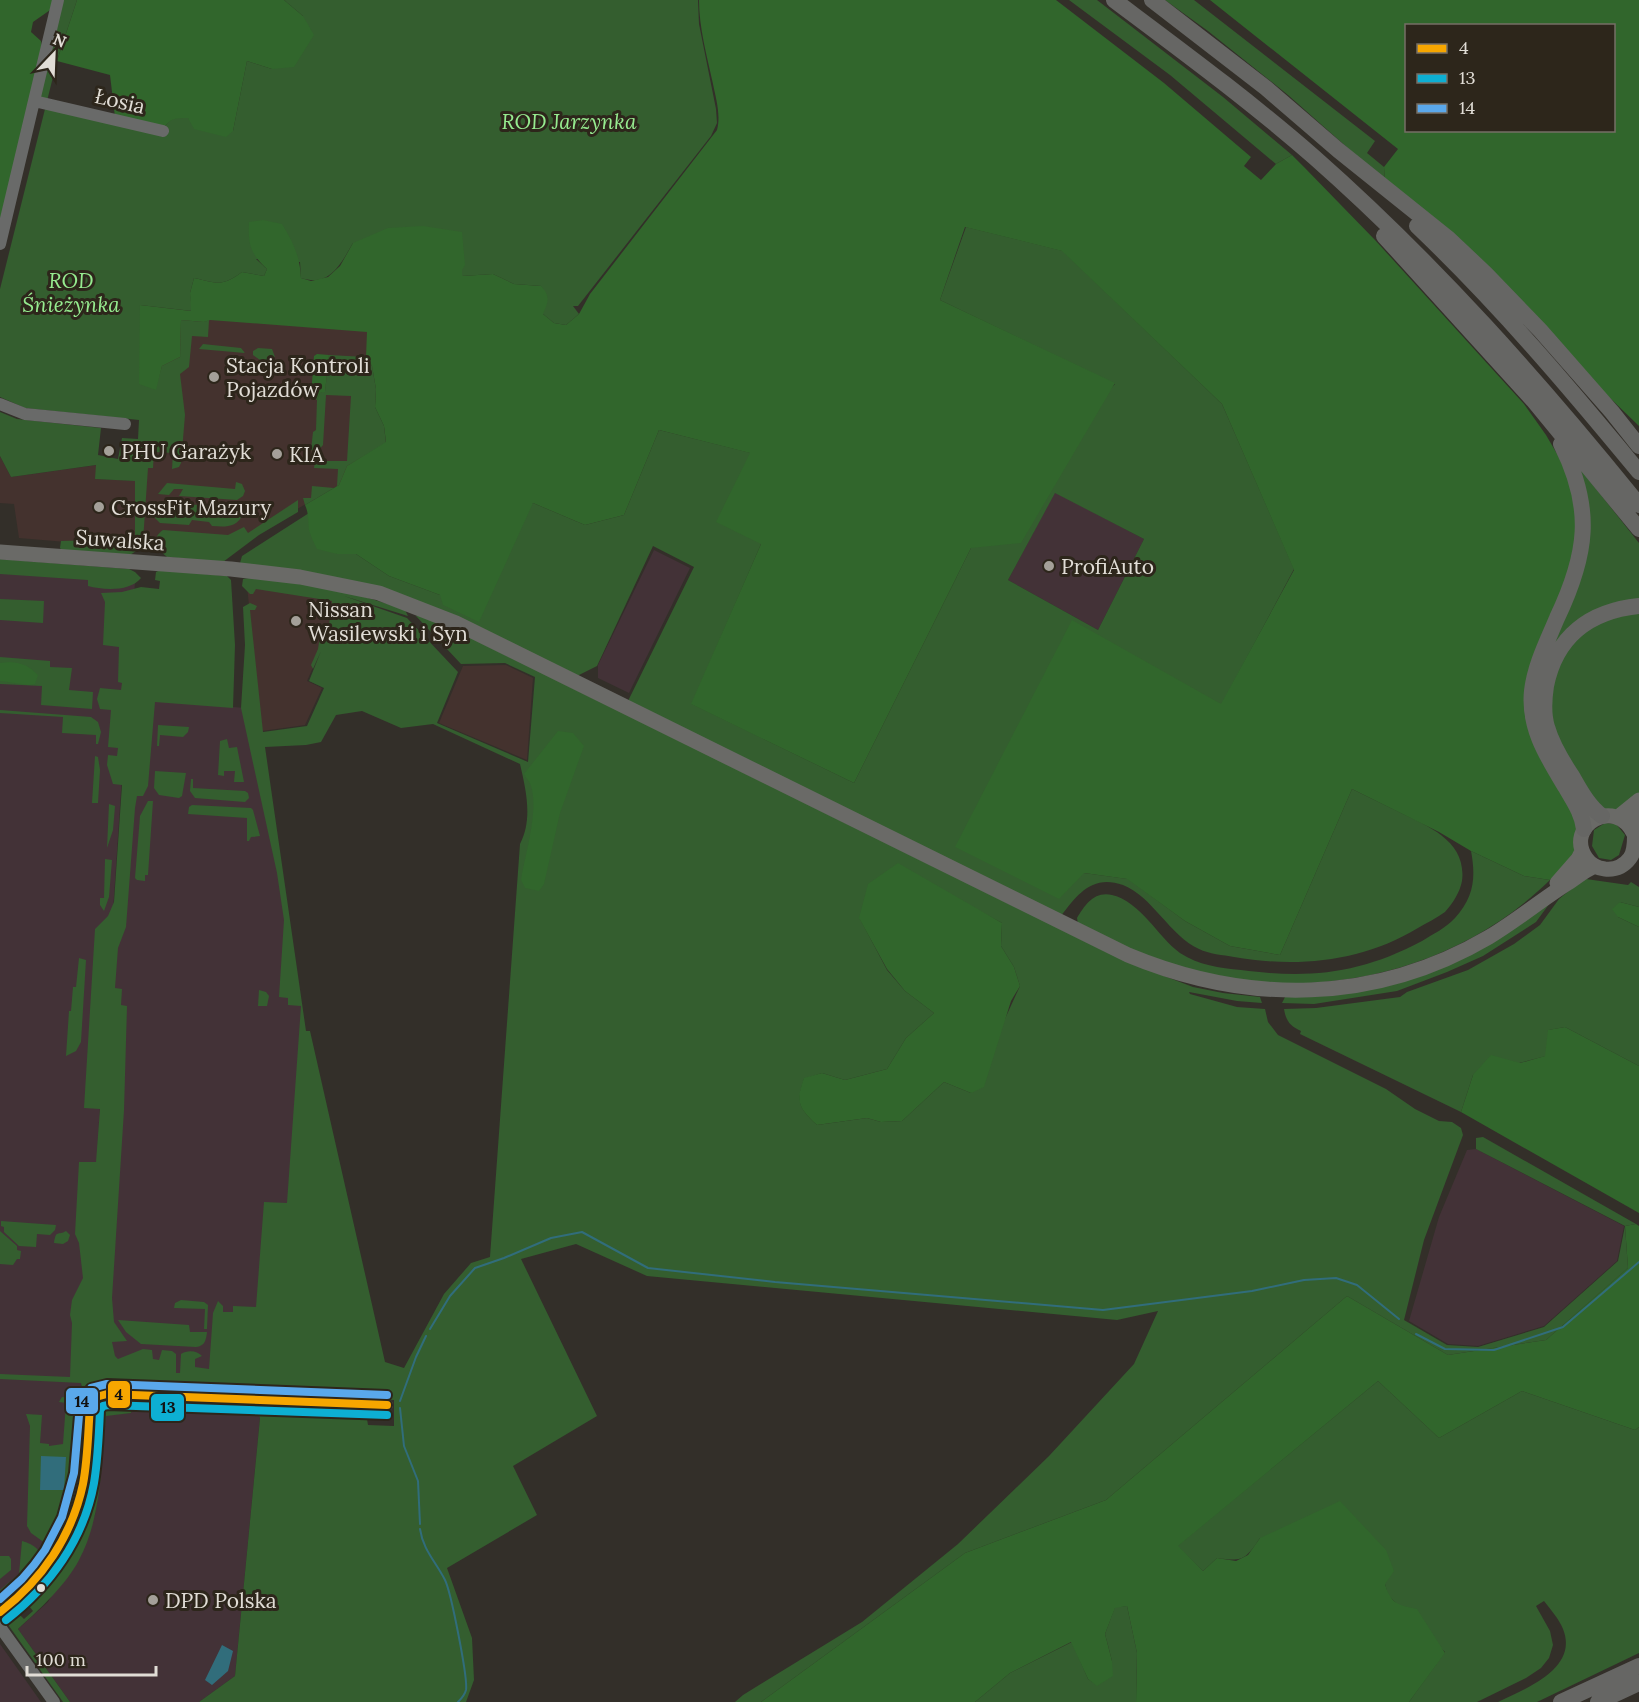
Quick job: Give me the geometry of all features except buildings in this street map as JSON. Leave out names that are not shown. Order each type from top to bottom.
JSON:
[{"type":"highway","points":[[1114,0],[1253,105],[1314,157],[1407,243],[1502,341],[1555,401],[1639,505]]},
{"type":"highway","points":[[1152,0],[1266,88],[1338,150],[1449,239],[1540,330],[1639,446]]},
{"type":"highway","points":[[1338,150],[1476,285],[1566,384],[1639,472]]},
{"type":"highway","points":[[1314,157],[1533,400],[1639,529]]},
{"type":"highway","points":[[1533,400],[1559,440],[1570,463],[1578,489],[1583,520],[1583,539],[1575,578],[1537,667],[1532,692],[1532,716],[1545,754],[1581,814],[1584,829]]},
{"type":"highway","points":[[1612,412],[1639,434]]},
{"type":"highway","points":[[1610,817],[1596,812],[1552,741],[1546,725],[1544,706],[1546,690],[1555,658],[1568,637],[1595,617],[1612,610],[1639,606]]},
{"type":"highway","points":[[1561,1702],[1639,1666]]},
{"type":"highway","points":[[1598,1702],[1639,1683]]},
{"type":"main road","name":"Suwalska","points":[[0,552],[237,570],[336,583],[379,593],[428,611],[1128,955],[1177,974],[1215,983],[1276,991],[1321,990],[1364,985],[1401,976],[1451,957],[1490,936],[1536,904]]},
{"type":"main road","points":[[1639,800],[1610,817],[1595,818],[1584,829],[1581,840],[1582,851],[1587,860],[1595,866],[1610,870],[1625,863],[1634,849],[1634,826],[1639,814]]},
{"type":"main road","points":[[1610,817],[1630,827],[1634,834]]},
{"type":"main road","points":[[1536,904],[1578,860],[1582,851]]},
{"type":"main road","points":[[1536,904],[1595,866]]},
{"type":"street","points":[[0,244],[58,0]]},
{"type":"street","name":"Łosia","points":[[34,101],[163,131]]},
{"type":"street","points":[[0,404],[25,414],[125,424]]},
{"type":"street","points":[[0,1612],[38,1576],[61,1543],[70,1525],[83,1480],[90,1406],[96,1397],[107,1394],[387,1405]]},
{"type":"street","points":[[0,1627],[54,1702]]},
{"type":"shaded area","points":[[140,311],[377,330],[364,471],[218,554],[165,550],[154,540],[138,539],[137,548],[19,538],[14,504],[0,503],[0,456],[11,477],[97,465],[96,479],[139,481]]},
{"type":"shaded area","points":[[1055,492],[1144,539],[1098,630],[1008,580]]},
{"type":"shaded area","points":[[654,550],[690,568],[629,693],[598,678],[598,665]]},
{"type":"shaded area","points":[[0,571],[135,581],[97,1151],[129,699],[259,709],[305,1032],[392,1396],[81,1383],[73,1486],[53,1538],[33,1565],[0,1593]]},
{"type":"shaded area","points":[[247,586],[342,601],[307,681],[322,688],[305,725],[262,731]]},
{"type":"shaded area","points":[[506,665],[533,678],[527,760],[439,723],[463,666]]},
{"type":"shaded area","points":[[1476,1149],[1624,1226],[1617,1261],[1544,1326],[1478,1346],[1448,1344],[1409,1321],[1439,1217],[1467,1150]]},
{"type":"shaded area","name":"DPD Polska","points":[[132,1408],[258,1413],[260,1418],[235,1676],[199,1702],[70,1702],[18,1629],[48,1602],[95,1515],[106,1415],[131,1413]]},
{"type":"shaded area","points":[[0,1644],[41,1702],[0,1702]]},
{"type":"green space","points":[[0,0],[54,0],[53,8],[33,22],[31,32],[41,41],[42,48],[0,222]]},
{"type":"green space","points":[[62,0],[77,0],[57,61],[47,101],[39,94]]},
{"type":"green space","points":[[77,0],[284,0],[303,16],[314,35],[294,67],[272,69],[247,61],[233,131],[226,137],[194,129],[188,118],[174,119],[164,128],[115,117],[110,75],[57,61]]},
{"type":"green space","points":[[284,0],[698,0],[699,24],[717,123],[711,136],[578,306],[573,306],[579,314],[566,325],[554,323],[543,314],[541,286],[514,284],[493,274],[462,276],[462,270],[353,243],[338,266],[327,277],[311,280],[301,278],[300,262],[256,259],[267,269],[264,276],[242,272],[224,282],[194,278],[190,293],[192,311],[140,305],[155,390],[162,366],[180,357],[181,320],[204,322],[209,320],[208,337],[192,336],[189,367],[180,374],[185,415],[181,463],[179,467],[172,469],[173,453],[154,452],[153,468],[148,468],[143,541],[139,549],[130,555],[62,550],[61,541],[135,539],[135,481],[95,479],[96,465],[11,477],[0,456],[0,412],[17,419],[101,428],[98,455],[118,459],[122,438],[138,439],[139,420],[25,408],[0,397],[0,289],[45,109],[162,133],[169,121],[179,118],[194,119],[233,131],[247,61],[272,69],[303,16]]},
{"type":"green space","points":[[699,0],[1056,0],[1164,83],[1251,157],[1244,166],[1261,180],[1276,164],[1292,155],[1375,240],[1524,404],[1546,435],[1571,484],[1576,511],[1574,561],[1529,674],[1579,820],[1575,850],[1567,863],[1550,880],[1524,876],[1352,789],[1280,955],[1230,946],[1185,921],[1127,879],[1084,873],[1059,899],[955,847],[1072,620],[1221,704],[1294,570],[1222,404],[1062,251],[965,227],[940,300],[1115,383],[1021,543],[971,548],[854,783],[691,704],[761,544],[716,522],[750,453],[659,430],[624,515],[585,525],[533,503],[479,622],[443,605],[440,595],[389,576],[356,554],[337,554],[317,549],[309,530],[305,505],[339,485],[347,466],[386,442],[384,426],[375,407],[376,389],[372,366],[366,357],[367,332],[210,320],[204,322],[181,320],[180,357],[162,366],[156,390],[139,384],[140,305],[191,311],[190,293],[194,278],[224,282],[242,272],[264,276],[267,269],[251,248],[249,230],[249,222],[263,220],[282,224],[295,250],[301,278],[311,281],[328,277],[340,266],[353,243],[388,228],[423,226],[462,232],[465,265],[462,276],[493,274],[514,284],[541,286],[548,299],[543,314],[554,323],[566,325],[579,314],[590,294],[717,130],[718,107],[702,32]]},
{"type":"green space","points":[[1069,0],[1097,0],[1223,97],[1292,155],[1276,164],[1170,75]]},
{"type":"green space","points":[[1165,0],[1194,0],[1375,141],[1367,153],[1384,167],[1385,181],[1288,95]]},
{"type":"green space","points":[[1210,0],[1639,0],[1639,426],[1385,181],[1384,167],[1398,149]]},
{"type":"green space","points":[[966,227],[1063,251],[1222,404],[1294,569],[1222,704],[1084,873],[1128,879],[1185,921],[1230,946],[1280,955],[1352,789],[1434,830],[1453,846],[1462,867],[1462,881],[1456,897],[1445,912],[1397,939],[1374,948],[1352,955],[1305,962],[1258,960],[1199,949],[1179,935],[1133,890],[1112,882],[1102,882],[1086,888],[1061,916],[628,701],[694,567],[653,546],[597,666],[577,676],[445,613],[240,563],[242,556],[309,513],[309,527],[337,554],[356,554],[389,576],[440,595],[533,503],[585,525],[624,515],[659,430],[751,453],[761,544],[692,704],[854,783],[971,548],[1115,384],[940,300]],"holes":[[[1055,493],[1144,539],[1098,630],[1008,580]]]},
{"type":"green space","points":[[203,344],[241,348],[245,353],[199,349]]},
{"type":"green space","points":[[258,348],[272,349],[275,357],[268,356],[267,360],[260,360],[253,355],[253,351]]},
{"type":"green space","points":[[329,355],[366,357],[372,366],[376,389],[375,407],[384,426],[386,443],[347,466],[339,485],[335,488],[338,469],[314,468],[315,461],[347,461],[351,396],[326,395],[323,445],[317,452],[311,450],[313,432],[316,430],[317,400],[320,393],[325,391]]},
{"type":"green space","points":[[329,355],[325,392],[320,393],[317,400],[311,395],[314,356]]},
{"type":"green space","points":[[1574,461],[1639,543],[1639,601],[1616,604],[1594,612],[1576,623],[1549,657],[1541,678],[1538,700],[1542,733],[1574,790],[1572,791],[1545,743],[1539,726],[1536,705],[1542,666],[1575,592],[1586,559],[1587,517]]},
{"type":"green space","points":[[236,482],[242,484],[245,491],[243,496],[237,500],[179,496],[183,489],[174,489],[169,495],[158,494],[167,483],[235,489]]},
{"type":"green space","points":[[312,486],[334,488],[305,505],[303,498],[311,498]]},
{"type":"green space","points":[[298,500],[298,512],[259,535],[223,562],[167,557],[156,544],[159,533],[163,530],[228,535],[244,527],[248,533]]},
{"type":"green space","points":[[160,502],[236,508],[240,509],[243,514],[237,522],[226,526],[212,526],[209,522],[192,520],[189,525],[160,523],[152,515],[153,506]]},
{"type":"green space","points":[[0,559],[129,569],[141,578],[136,583],[123,588],[101,588],[88,586],[88,580],[0,574]]},
{"type":"green space","points":[[160,570],[227,576],[231,580],[235,645],[233,708],[155,702],[148,786],[143,796],[137,796],[126,927],[118,948],[115,988],[122,989],[121,1005],[127,1006],[124,1110],[112,1298],[114,1322],[127,1341],[112,1342],[115,1356],[118,1359],[143,1349],[152,1350],[153,1359],[159,1360],[162,1350],[172,1351],[176,1354],[176,1373],[180,1373],[181,1354],[192,1351],[202,1356],[195,1359],[195,1367],[209,1369],[213,1313],[218,1301],[223,1306],[223,1312],[233,1312],[233,1306],[256,1307],[264,1202],[287,1203],[301,1006],[288,1005],[288,998],[279,997],[284,920],[277,873],[241,708],[245,645],[243,607],[250,603],[257,606],[255,610],[250,610],[263,732],[307,726],[324,688],[309,681],[321,651],[313,669],[311,665],[318,649],[321,629],[329,625],[332,601],[256,589],[253,594],[250,594],[242,586],[243,579],[252,578],[266,578],[328,588],[405,610],[408,616],[344,596],[407,618],[458,672],[437,723],[528,762],[535,677],[505,663],[461,664],[416,616],[420,614],[459,632],[1125,961],[1193,987],[1260,997],[1262,1003],[1189,992],[1237,1007],[1265,1009],[1268,1022],[1278,1035],[1386,1089],[1415,1109],[1439,1121],[1452,1122],[1461,1128],[1463,1135],[1424,1240],[1404,1320],[1447,1345],[1478,1347],[1544,1327],[1618,1261],[1625,1226],[1628,1268],[1546,1340],[1448,1355],[1347,1296],[1106,1500],[965,1553],[761,1702],[735,1702],[862,1622],[958,1544],[1049,1456],[1134,1364],[1158,1311],[1117,1320],[647,1276],[576,1244],[521,1259],[597,1416],[513,1466],[537,1515],[447,1568],[472,1638],[474,1680],[466,1702],[199,1702],[235,1676],[260,1418],[258,1413],[132,1408],[131,1413],[106,1416],[96,1508],[87,1543],[79,1560],[60,1588],[18,1629],[70,1702],[63,1702],[9,1626],[7,1619],[20,1606],[23,1610],[19,1614],[24,1619],[33,1611],[25,1601],[54,1567],[77,1528],[87,1500],[96,1412],[100,1406],[108,1402],[362,1411],[368,1425],[394,1426],[394,1400],[82,1388],[81,1383],[0,1379],[0,1374],[70,1377],[72,1323],[70,1315],[72,1300],[83,1278],[79,1243],[75,1234],[79,1162],[96,1162],[100,1109],[84,1108],[95,929],[108,916],[114,902],[122,785],[113,784],[107,765],[108,755],[117,756],[118,748],[108,747],[111,710],[100,709],[97,699],[100,688],[121,690],[122,683],[118,682],[119,647],[103,645],[105,602],[101,593],[122,592],[141,587],[159,589],[160,581],[155,580],[156,572]],"holes":[[[362,711],[401,728],[433,724],[520,764],[527,804],[526,825],[520,844],[490,1257],[471,1263],[444,1294],[404,1368],[385,1362],[310,1031],[306,1031],[265,747],[321,742],[336,715]],[[957,899],[1002,923],[1001,946],[1014,967],[1020,986],[971,1093],[944,1082],[902,1121],[881,1122],[867,1118],[817,1125],[801,1105],[800,1094],[804,1079],[822,1073],[845,1080],[887,1069],[906,1038],[934,1013],[905,991],[887,970],[860,919]]]},
{"type":"green space","points":[[0,599],[44,601],[43,623],[0,620]]},
{"type":"green space","points":[[1639,611],[1639,793],[1621,809],[1604,809],[1599,806],[1561,748],[1551,724],[1549,699],[1559,660],[1591,624]]},
{"type":"green space","points":[[0,657],[50,661],[50,667],[72,668],[69,690],[93,692],[92,709],[41,705],[42,686],[0,684]]},
{"type":"green space","points":[[0,663],[19,663],[35,672],[38,675],[35,684],[0,681]]},
{"type":"green space","points":[[0,710],[91,717],[98,722],[101,732],[98,744],[96,744],[96,735],[62,733],[63,717],[0,713]]},
{"type":"green space","points":[[158,725],[189,727],[183,737],[160,735],[159,746],[157,746]]},
{"type":"green space","points":[[558,731],[573,733],[584,746],[560,813],[544,884],[539,891],[525,888],[521,880],[533,807],[531,786],[524,774]]},
{"type":"green space","points":[[227,739],[229,748],[237,747],[244,782],[234,782],[235,771],[224,771],[224,776],[218,775],[220,741]]},
{"type":"green space","points":[[95,756],[98,757],[100,770],[98,803],[92,803]]},
{"type":"green space","points":[[155,771],[186,773],[182,796],[179,798],[159,795],[154,788]]},
{"type":"green space","points":[[191,779],[193,779],[193,788],[245,791],[249,798],[245,802],[195,798],[190,791]]},
{"type":"green space","points":[[148,801],[153,801],[148,875],[145,875],[145,881],[135,878],[140,816]]},
{"type":"green space","points":[[109,804],[115,806],[113,830],[107,848]]},
{"type":"green space","points":[[192,805],[251,808],[260,836],[251,837],[247,841],[247,818],[188,814],[189,807]]},
{"type":"green space","points":[[1605,823],[1616,824],[1625,835],[1619,855],[1611,860],[1599,858],[1592,846],[1594,830]]},
{"type":"green space","points":[[1471,851],[1524,876],[1550,880],[1514,911],[1474,937],[1431,957],[1387,971],[1341,980],[1294,983],[1247,981],[1200,973],[1146,958],[1078,924],[1077,918],[1091,900],[1100,895],[1112,895],[1132,905],[1180,953],[1202,963],[1266,973],[1334,971],[1377,961],[1399,952],[1422,941],[1451,922],[1470,895],[1473,879]]},
{"type":"green space","points":[[105,859],[112,860],[109,897],[104,911],[100,905],[100,898],[104,898]]},
{"type":"green space","points":[[898,863],[1002,923],[1001,946],[1014,967],[1020,986],[1011,1001],[984,1087],[971,1093],[944,1082],[902,1121],[881,1122],[867,1118],[817,1125],[800,1104],[804,1078],[822,1073],[845,1080],[887,1069],[906,1038],[934,1013],[905,991],[887,969],[859,918],[868,884]]},
{"type":"green space","points":[[1586,879],[1628,885],[1631,882],[1639,887],[1639,907],[1620,902],[1618,917],[1639,927],[1639,1066],[1565,1027],[1549,1030],[1546,1056],[1473,1075],[1461,1112],[1300,1034],[1301,1031],[1287,1020],[1284,1009],[1316,1008],[1400,997],[1407,992],[1468,970],[1514,944],[1540,925],[1559,899]]},
{"type":"green space","points":[[1555,896],[1536,922],[1483,956],[1447,972],[1397,991],[1314,1004],[1282,1003],[1285,997],[1308,997],[1388,985]]},
{"type":"green space","points":[[1620,902],[1639,907],[1639,927],[1618,917],[1612,909]]},
{"type":"green space","points":[[79,958],[86,960],[81,1042],[76,1051],[66,1056],[69,1011],[71,1011],[73,987],[76,987]]},
{"type":"green space","points":[[259,990],[266,992],[269,996],[267,1006],[258,1006]]},
{"type":"green space","points":[[1565,1027],[1639,1066],[1639,1213],[1461,1112],[1473,1075],[1491,1055],[1520,1063],[1545,1056],[1548,1030]]},
{"type":"green space","points":[[1483,1137],[1636,1224],[1625,1226],[1476,1149],[1476,1138]]},
{"type":"green space","points":[[1,1221],[56,1225],[50,1235],[37,1234],[36,1247],[19,1246],[4,1232]]},
{"type":"green space","points":[[1636,1224],[1639,1226],[1639,1427],[1635,1430],[1522,1391],[1439,1438],[1378,1381],[1178,1546],[1203,1571],[1217,1558],[1236,1561],[1248,1555],[1260,1538],[1340,1501],[1386,1550],[1394,1571],[1385,1584],[1390,1596],[1400,1605],[1417,1609],[1445,1653],[1409,1702],[1136,1702],[1137,1653],[1127,1606],[1115,1608],[1105,1634],[1112,1661],[1113,1676],[1097,1686],[1088,1679],[1071,1642],[1010,1673],[975,1702],[761,1702],[965,1553],[1106,1500],[1347,1296],[1448,1355],[1546,1340],[1628,1268],[1625,1226]]},
{"type":"green space","points":[[0,1231],[17,1246],[17,1250],[21,1251],[20,1259],[17,1259],[13,1265],[0,1264]]},
{"type":"green space","points":[[66,1231],[70,1235],[68,1241],[63,1244],[54,1243],[57,1234]]},
{"type":"green space","points":[[181,1300],[204,1302],[208,1305],[207,1329],[204,1329],[205,1309],[174,1308],[175,1303]]},
{"type":"green space","points":[[118,1320],[189,1325],[190,1332],[207,1332],[206,1338],[203,1344],[196,1347],[141,1344],[126,1332]]},
{"type":"green space","points":[[1378,1381],[1439,1438],[1522,1391],[1635,1430],[1639,1427],[1639,1653],[1537,1702],[1498,1702],[1547,1676],[1557,1666],[1563,1655],[1566,1643],[1563,1629],[1544,1601],[1536,1606],[1550,1631],[1553,1645],[1549,1658],[1541,1668],[1477,1702],[1409,1702],[1445,1652],[1388,1595],[1385,1584],[1260,1538],[1247,1555],[1233,1560],[1217,1558],[1203,1571],[1177,1546]]},
{"type":"green space","points":[[62,1397],[75,1398],[84,1407],[78,1482],[74,1502],[57,1539],[45,1543],[31,1533],[27,1526],[30,1426],[26,1414],[42,1415],[40,1443],[49,1444],[49,1446],[63,1444],[66,1403],[59,1402]]},
{"type":"green space","points":[[22,1541],[35,1547],[40,1555],[40,1564],[27,1583],[0,1606],[0,1590],[19,1574]]},
{"type":"green space","points":[[0,1556],[9,1556],[11,1570],[0,1579]]},
{"type":"green space","points":[[1127,1606],[1137,1653],[1136,1702],[975,1702],[1010,1673],[1072,1642],[1088,1679],[1097,1685],[1112,1661],[1105,1634],[1115,1607]]},
{"type":"water","points":[[41,1456],[66,1457],[64,1490],[40,1490]]},
{"type":"water","points":[[222,1645],[233,1651],[228,1671],[212,1685],[205,1680]]},
{"type":"waterway","points":[[430,1329],[450,1296],[475,1268],[551,1238],[582,1232],[648,1268],[775,1282],[1103,1310],[1252,1291],[1304,1280],[1336,1278],[1357,1285],[1399,1319]]},
{"type":"waterway","points":[[1416,1334],[1445,1349],[1494,1350],[1563,1327],[1639,1262]]},
{"type":"waterway","points":[[400,1401],[426,1336]]},
{"type":"waterway","points":[[400,1408],[404,1446],[418,1481],[420,1524]]},
{"type":"waterway","points":[[420,1529],[427,1550],[445,1580],[455,1617],[466,1682],[465,1692],[458,1702]]},
{"type":"transit line","name":"14","points":[[0,1599],[34,1565],[45,1550],[62,1517],[74,1473],[80,1404],[91,1388],[107,1384],[387,1395]]},
{"type":"transit line","name":"4","points":[[0,1612],[42,1571],[63,1539],[83,1484],[90,1406],[96,1397],[107,1394],[387,1405]]},
{"type":"transit line","name":"13","points":[[6,1620],[22,1607],[51,1576],[63,1560],[82,1523],[94,1483],[100,1410],[103,1406],[387,1415]]},
{"type":"place","name":"Stacja Kontroli Pojazdów","points":[[214,377]]},
{"type":"place","name":"PHU Garażyk","points":[[109,451]]},
{"type":"place","name":"KIA","points":[[277,454]]},
{"type":"place","name":"CrossFit Mazury","points":[[99,507]]},
{"type":"place","name":"ProfiAuto","points":[[1049,566]]},
{"type":"place","name":"Nissan Wasilewski i Syn","points":[[296,621]]},
{"type":"place","name":"DPD Polska","points":[[153,1600]]},
{"type":"park label","name":"ROD Jarzynka","points":[[569,121]]},
{"type":"park label","name":"ROD Śnieżynka","points":[[71,292]]}]
